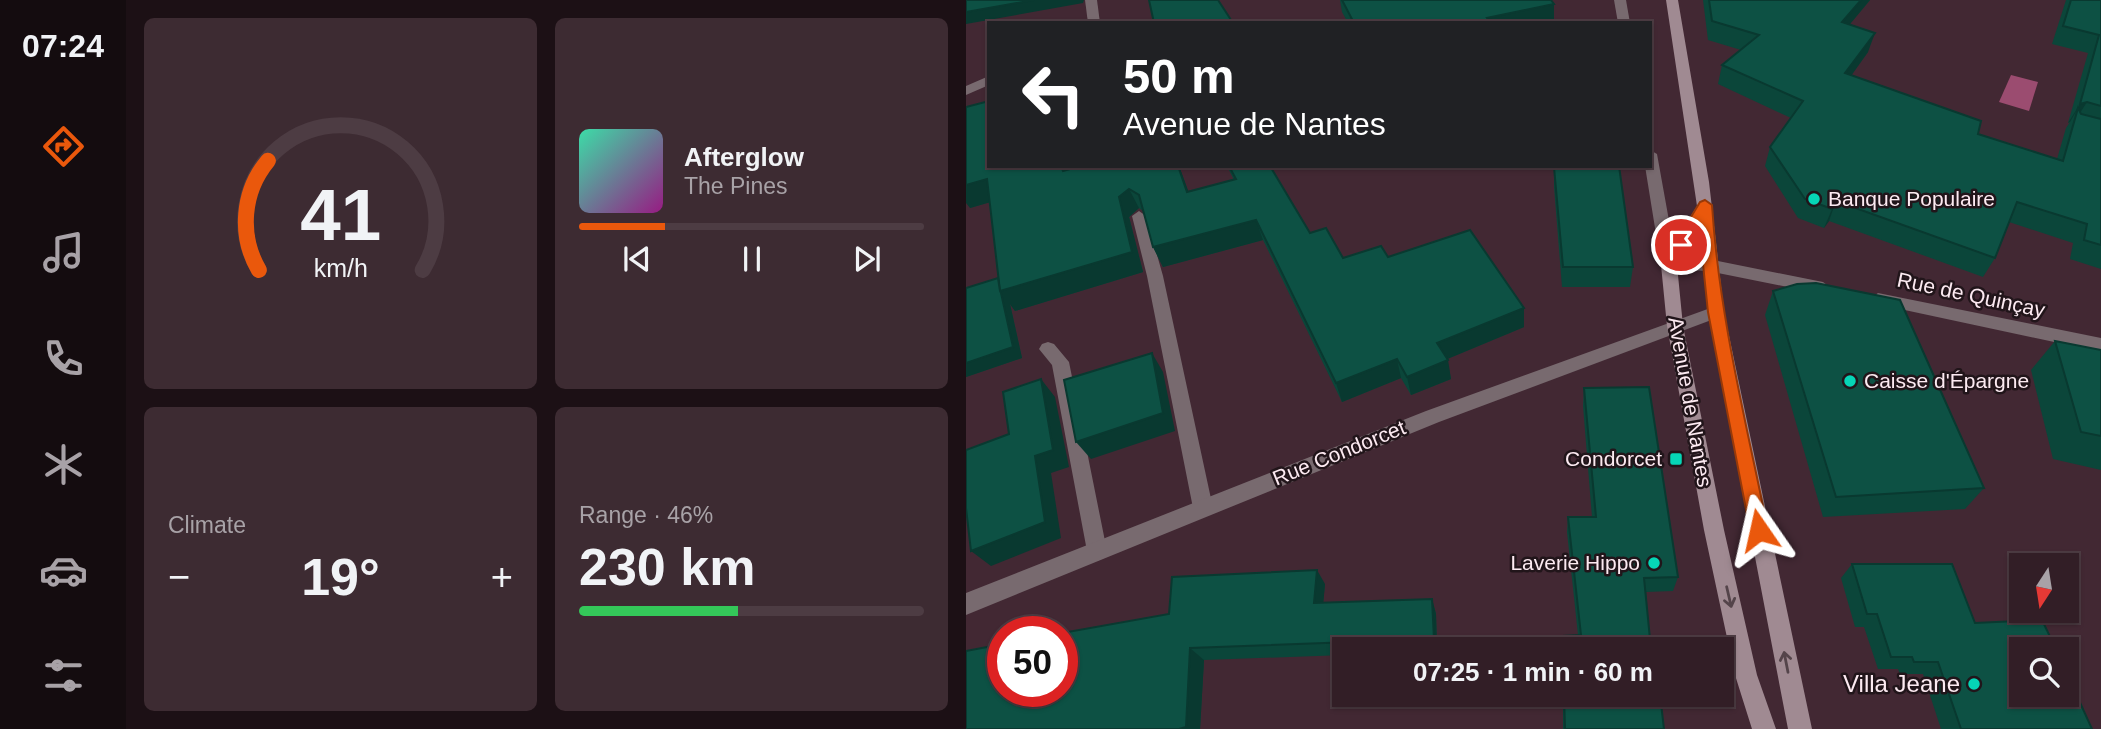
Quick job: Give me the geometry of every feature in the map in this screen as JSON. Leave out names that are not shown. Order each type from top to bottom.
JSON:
[{"type":"main road","name":"Avenue de Nantes","points":[[1672,0],[1705,205],[1708,265],[1716,312],[1800,729]]},
{"type":"main road","points":[[1669,265],[1705,205]]},
{"type":"main road","name":"Avenue de Nantes","points":[[1669,265],[1675,326],[1714,530],[1746,675],[1764,729]]},
{"type":"street","points":[[1091,0],[1094,21]]},
{"type":"street","points":[[1620,0],[1624,21]]},
{"type":"street","points":[[966,91],[987,81]]},
{"type":"street","points":[[1652,166],[1669,265],[1708,265],[1836,290]]},
{"type":"street","points":[[1139,216],[1156,276],[1203,508]]},
{"type":"street","name":"Rue de Quinçay","points":[[1863,296],[2101,345]]},
{"type":"street","name":"Rue Condorcet","points":[[966,604],[1555,369],[1716,312]]},
{"type":"street","points":[[1048,349],[1060,362],[1097,551]]},
{"type":"shaded area","points":[[2011,75],[2038,82],[2029,111],[1999,102]]},
{"type":"building","points":[[966,0],[1034,0],[966,12]]},
{"type":"building","points":[[1149,0],[1218,0],[1232,21],[1154,21]]},
{"type":"building","points":[[1342,0],[1551,0],[1554,4],[1487,18],[1489,21],[1353,21]]},
{"type":"building","points":[[1709,0],[1861,0],[1842,22],[1875,33],[1845,73],[1981,121],[1978,134],[2063,161],[2078,108],[2081,114],[2101,119],[2101,245],[2084,240],[2087,224],[2017,202],[1995,258],[1836,201],[1832,209],[1805,199],[1770,147],[1803,101],[1722,65],[1759,35],[1712,21]]},
{"type":"building","points":[[2071,0],[2101,0],[2101,106],[2087,102],[2080,104],[2099,35],[2063,26]]},
{"type":"building","points":[[987,102],[987,168],[1062,168],[1063,171],[1074,168],[1179,168],[1187,192],[1236,179],[1230,168],[1271,168],[1310,233],[1326,228],[1343,258],[1381,246],[1388,257],[1470,230],[1524,308],[1437,343],[1448,360],[1407,377],[1397,359],[1336,383],[1256,220],[1153,247],[1139,195],[1129,189],[1119,197],[1132,252],[1000,291],[987,179],[966,185],[966,107]]},
{"type":"building","points":[[1554,168],[1619,168],[1633,267],[1563,267]]},
{"type":"building","points":[[998,278],[1013,347],[966,363],[966,288]]},
{"type":"building","points":[[1816,283],[1900,300],[1984,488],[1836,497],[1773,291],[1797,284]]},
{"type":"building","points":[[2055,341],[2101,350],[2101,436],[2081,432]]},
{"type":"building","points":[[1152,353],[1163,413],[1076,442],[1064,380]]},
{"type":"building","points":[[1041,379],[1053,450],[1035,456],[1045,522],[971,551],[966,508],[966,450],[1009,434],[1003,392]]},
{"type":"building","points":[[1649,387],[1678,577],[1644,578],[1650,637],[1563,637],[1581,635],[1568,517],[1596,517],[1584,388]]},
{"type":"building","points":[[1852,564],[1952,564],[1975,623],[2043,623],[2050,637],[2009,637],[2009,707],[2079,707],[2079,700],[2092,729],[1961,729],[1938,662],[1914,662],[1912,657],[1891,657],[1877,614],[1867,614]]},
{"type":"building","points":[[1317,570],[1314,603],[1432,599],[1434,637],[1332,637],[1332,643],[1190,648],[1186,727],[1179,729],[966,729],[966,651],[987,647],[987,707],[1078,707],[1078,630],[1169,614],[1172,577]]},
{"type":"building","points":[[1564,707],[1661,707],[1664,729],[1565,729]]},
{"type":"place","name":"Banque Populaire","points":[[1814,199]]},
{"type":"place","name":"Caisse d'Épargne","points":[[1850,381]]},
{"type":"place","name":"Condorcet","points":[[1676,459]]},
{"type":"place","name":"Laverie Hippo","points":[[1654,563]]},
{"type":"place","name":"Villa Jeane","points":[[1974,684]]},
{"type":"route","points":[[1681,245],[1705,205],[1708,265],[1759,530]]}]
